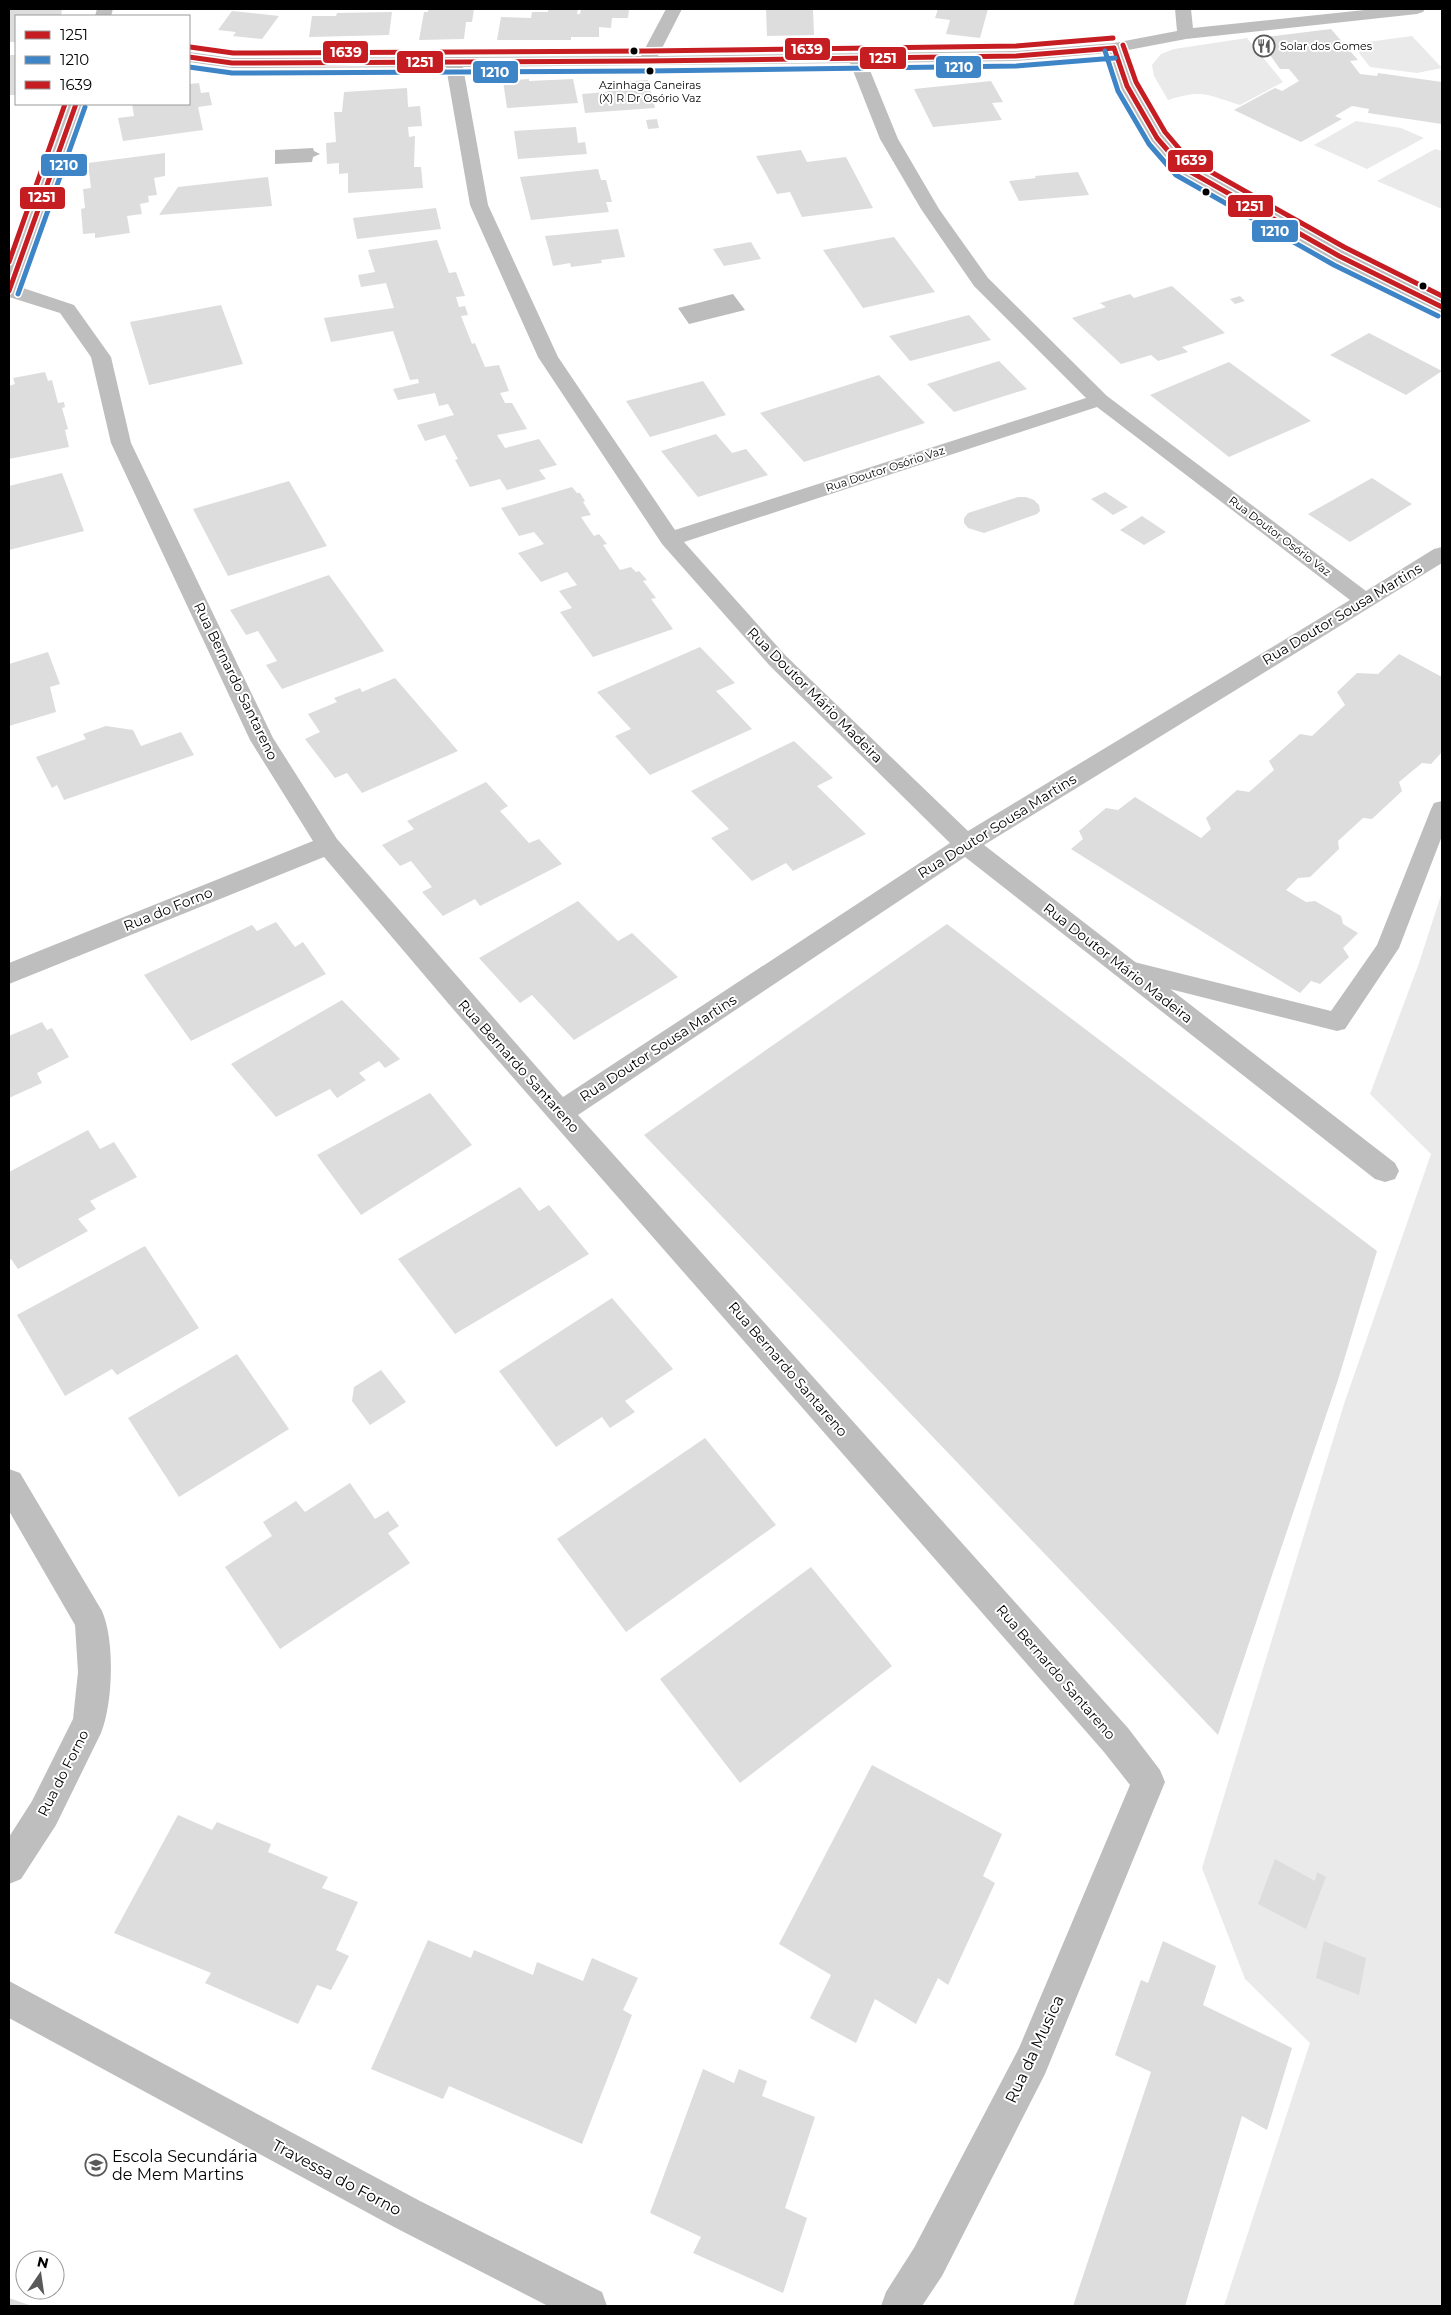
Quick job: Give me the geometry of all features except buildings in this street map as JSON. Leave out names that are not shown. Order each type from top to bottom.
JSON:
[{"type":"street","points":[[647,62],[674,9]]},
{"type":"street","points":[[1184,9],[1186,34]]},
{"type":"street","points":[[190,57],[232,63],[647,62],[1016,56],[1114,48],[1186,34],[1416,9]]},
{"type":"street","points":[[1250,13],[1271,26]]},
{"type":"street","points":[[1114,48],[1128,86],[1156,138],[1182,167],[1339,256],[1442,307]]},
{"type":"street","name":"Rua Doutor Osório Vaz","points":[[857,59],[889,139],[930,209],[981,282],[1100,400],[1364,600]]},
{"type":"street","name":"Rua Doutor Mário Madeira","points":[[454,62],[479,205],[544,348],[670,539],[778,661],[966,844],[1385,1171]]},
{"type":"street","points":[[9,290],[76,105]]},
{"type":"street","name":"Rua Bernardo Santareno","points":[[9,290],[67,309],[101,358],[121,442],[262,740],[328,845],[462,1002],[1116,1740],[1148,1782]]},
{"type":"street","name":"Rua Doutor Osório Vaz","points":[[670,539],[1100,400]]},
{"type":"street","name":"Rua Doutor Sousa Martins","points":[[561,1112],[966,844],[1442,554]]},
{"type":"street","name":"Rua do Forno","points":[[9,974],[328,845]]},
{"type":"street","name":"Rua do Forno","points":[[9,1483],[92,1622],[94,1672],[89,1721],[44,1813],[9,1867]]},
{"type":"street","name":"Rua da Musica","points":[[900,2306],[928,2262],[1032,2061],[1148,1782]]},
{"type":"street","name":"Travessa do Forno","points":[[9,1999],[407,2214],[588,2306]]},
{"type":"lane","points":[[1126,969],[1337,1022],[1387,948],[1442,809]]},
{"type":"shaded area","points":[[1412,36],[1442,68],[1417,73],[1370,67],[1352,44]]},
{"type":"shaded area","points":[[1247,38],[1283,82],[1240,105],[1212,96],[1198,94],[1168,100],[1154,76],[1152,65],[1161,54],[1174,49]]},
{"type":"shaded area","points":[[1356,121],[1401,128],[1424,138],[1367,169],[1314,145]]},
{"type":"shaded area","points":[[313,148],[314,151],[320,154],[313,157],[312,162],[275,164],[275,150]]},
{"type":"shaded area","points":[[1435,149],[1442,151],[1442,209],[1377,181]]},
{"type":"shaded area","points":[[733,294],[745,310],[689,324],[678,308]]},
{"type":"shaded area","points":[[1442,892],[1442,2306],[1224,2306],[1310,2043],[1245,1979],[1202,1868],[1344,1404],[1431,1154],[1370,1094],[1418,966]]},
{"type":"transit line","name":"1639","points":[[190,47],[233,53],[647,51],[1016,46],[1113,38]]},
{"type":"transit line","name":"1639","points":[[1123,45],[1136,82],[1165,132],[1188,159],[1344,247],[1442,296]]},
{"type":"transit line","name":"1251","points":[[1114,48],[1127,86],[1157,138],[1182,167],[1339,256],[1442,307]]},
{"type":"transit line","name":"1251","points":[[190,57],[232,63],[647,61],[1016,56],[1114,48]]},
{"type":"transit line","name":"1210","points":[[1105,51],[1118,91],[1149,144],[1176,175],[1334,265],[1438,316]]},
{"type":"transit line","name":"1210","points":[[190,67],[232,73],[647,71],[1016,66],[1115,58]]},
{"type":"transit line","name":"1639","points":[[9,262],[65,105]]},
{"type":"transit line","name":"1251","points":[[9,291],[76,105]]},
{"type":"transit line","name":"1210","points":[[18,294],[85,107]]},
{"type":"place","name":"Solar dos Gomes","points":[[1264,46]]},
{"type":"place","name":"Azinhaga Caneiras (X) R Dr Osório Vaz","points":[[650,71]]},
{"type":"place","name":"Escola Secundária de Mem Martins","points":[[96,2165]]}]
